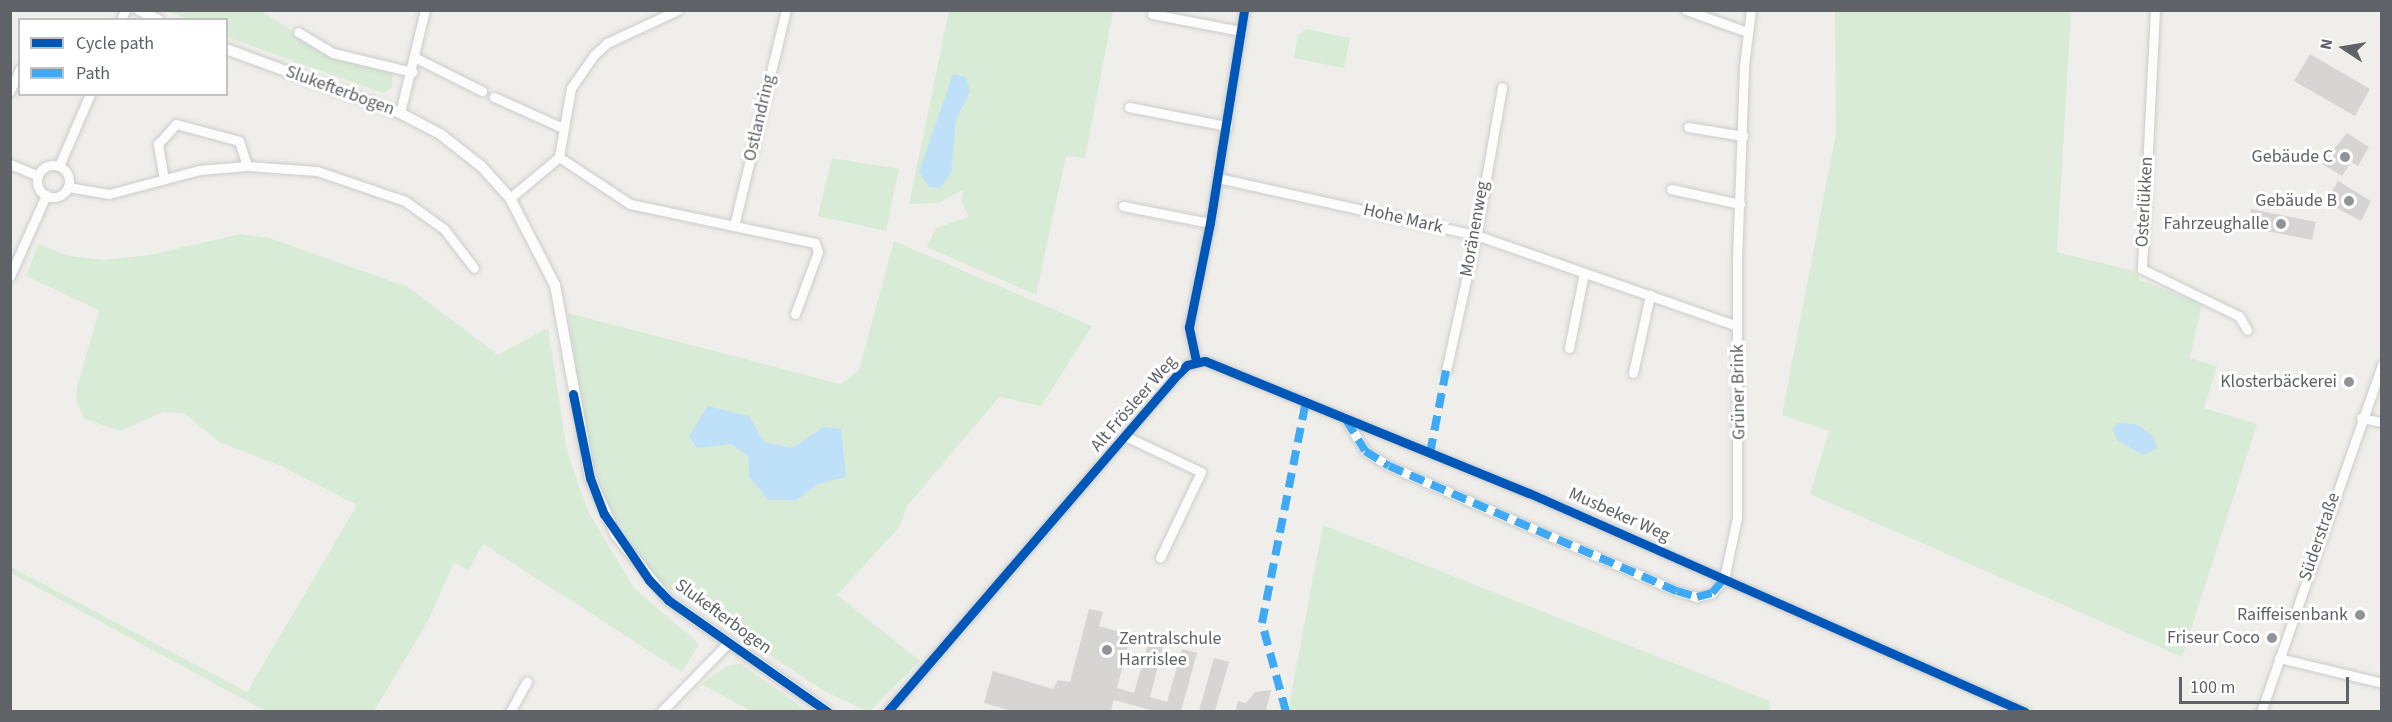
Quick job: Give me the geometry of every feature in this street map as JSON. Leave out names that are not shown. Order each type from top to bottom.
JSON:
[{"type":"street","points":[[139,10],[155,18]]},
{"type":"street","points":[[400,113],[413,72],[425,10]]},
{"type":"street","points":[[510,198],[559,157],[571,88],[594,55],[607,43],[678,10]]},
{"type":"street","name":"Ostlandring","points":[[734,226],[786,10]]},
{"type":"street","name":"Alt Frösleer Weg","points":[[887,711],[1127,437],[1179,373],[1196,361],[1189,327],[1218,178],[1244,10]]},
{"type":"street","points":[[1686,10],[1747,32]]},
{"type":"street","name":"Grüner Brink","points":[[1724,579],[1737,518],[1740,457],[1737,326],[1740,204],[1747,32],[1751,10]]},
{"type":"street","name":"Osterlükken","points":[[2156,10],[2142,269],[2239,316],[2247,330]]},
{"type":"street","points":[[1152,14],[1241,31]]},
{"type":"street","points":[[298,32],[333,52],[413,72]]},
{"type":"street","name":"Slukefterbogen","points":[[228,50],[400,113],[440,134],[482,166],[510,198],[555,285],[581,438],[604,514],[649,580],[728,643],[828,711]]},
{"type":"street","points":[[416,58],[482,91]]},
{"type":"street","points":[[10,91],[18,73]]},
{"type":"street","name":"Moränenweg","points":[[1446,371],[1476,236],[1502,87]]},
{"type":"street","points":[[59,166],[89,96]]},
{"type":"street","points":[[494,97],[563,128]]},
{"type":"street","points":[[1129,107],[1227,126]]},
{"type":"street","points":[[164,179],[158,144],[161,135],[176,124],[238,141],[247,166]]},
{"type":"street","points":[[1688,127],[1743,136]]},
{"type":"street","points":[[559,157],[630,204],[815,243],[818,252],[795,314]]},
{"type":"street","points":[[10,165],[38,176]]},
{"type":"street","points":[[49,166],[59,166],[68,175],[68,187],[62,195],[46,195],[39,187],[38,176],[49,166]]},
{"type":"street","points":[[68,187],[109,194],[199,170],[247,166],[317,171],[405,201],[444,229],[474,268]]},
{"type":"street","name":"Hohe Mark","points":[[1218,178],[1476,236],[1737,326]]},
{"type":"street","points":[[1671,189],[1740,204]]},
{"type":"street","points":[[10,276],[46,195]]},
{"type":"street","points":[[1123,206],[1210,223]]},
{"type":"street","points":[[1569,348],[1584,273]]},
{"type":"street","points":[[1633,373],[1650,295]]},
{"type":"street","name":"Musbeker Weg","points":[[1196,361],[1233,371],[1344,417],[1724,579],[2025,711]]},
{"type":"street","name":"Süderstraße","points":[[2261,711],[2361,418],[2382,364]]},
{"type":"street","points":[[1344,417],[1365,451],[1389,466],[1677,591],[1697,597],[1712,593],[1724,579]]},
{"type":"street","points":[[2361,418],[2382,422]]},
{"type":"street","name":"Alt Frösleer Weg","points":[[1127,437],[1201,472],[1160,558]]},
{"type":"street","points":[[661,711],[728,643]]},
{"type":"street","points":[[2279,658],[2382,684]]},
{"type":"street","points":[[510,711],[527,681]]},
{"type":"green space","points":[[167,11],[262,11],[332,57],[393,71],[392,87],[383,93],[228,37],[228,18],[184,18]]},
{"type":"green space","points":[[949,11],[1113,11],[1085,158],[1066,156],[1036,295],[927,247],[936,228],[969,217],[961,201],[963,190],[938,203],[909,204]],"holes":[[[970,92],[956,120],[939,117],[940,108]]]},
{"type":"green space","points":[[1835,11],[2071,11],[2057,252],[2135,271],[2140,280],[2202,304],[2190,358],[2217,366],[2204,408],[2257,424],[2182,657],[1810,494],[1829,431],[1782,415],[1836,133]]},
{"type":"green space","points":[[1306,29],[1350,38],[1344,68],[1294,58],[1298,35]]},
{"type":"green space","points":[[832,158],[899,169],[886,231],[818,216]]},
{"type":"green space","points":[[240,234],[269,238],[408,287],[498,355],[548,328],[567,452],[589,513],[634,588],[699,644],[682,672],[483,544],[468,571],[454,562],[428,621],[374,711],[265,711],[11,573],[11,567],[247,692],[357,505],[281,466],[219,442],[184,413],[163,412],[120,431],[84,418],[76,401],[77,387],[99,310],[26,276],[38,244],[69,256],[103,260],[150,255]]},
{"type":"green space","points":[[894,241],[1092,326],[1041,406],[999,397],[907,506],[900,526],[837,595],[920,661],[869,712],[822,690],[658,581],[608,512],[585,437],[568,313],[841,384],[859,370]],"holes":[[[824,427],[818,484],[797,500],[749,477],[749,456],[731,444],[764,442],[793,448]]]},
{"type":"green space","points":[[1323,525],[1770,701],[1769,711],[1288,711]]},
{"type":"green space","points":[[741,664],[807,711],[751,711],[701,684],[727,666]]},
{"type":"water","points":[[953,74],[966,77],[970,92],[956,120],[951,173],[940,188],[929,187],[919,172]]},
{"type":"water","points":[[708,406],[749,416],[764,442],[792,448],[824,427],[841,429],[846,477],[818,484],[797,500],[769,500],[749,477],[748,456],[731,444],[697,448],[689,436]]},
{"type":"water","points":[[2118,423],[2135,424],[2152,435],[2157,448],[2143,455],[2117,440],[2113,429]]},
{"type":"building","points":[[2310,54],[2370,89],[2355,116],[2294,81]]},
{"type":"building","name":"Gebäude C","points":[[2347,133],[2369,147],[2358,166],[2351,162],[2342,176],[2322,164]]},
{"type":"building","name":"Gebäude B","points":[[2338,181],[2371,201],[2361,221],[2326,202]]},
{"type":"building","name":"Fahrzeughalle","points":[[2251,209],[2316,222],[2312,240],[2247,227]]},
{"type":"building","name":"Zentralschule Harrislee","points":[[1089,609],[1103,612],[1099,626],[1131,635],[1117,688],[1134,693],[1149,640],[1164,644],[1150,697],[1167,702],[1182,649],[1197,653],[1181,711],[1154,711],[1114,700],[1111,711],[1012,711],[984,703],[993,671],[1053,689],[1058,680],[1070,682]]},
{"type":"building","points":[[1214,658],[1229,662],[1215,711],[1199,711]]},
{"type":"building","name":"Zentralschule Harrislee","points":[[1271,690],[1266,711],[1235,711],[1238,701],[1246,703],[1255,692]]},
{"type":"marked path","points":[[1430,453],[1446,371]]},
{"type":"marked path","points":[[1286,712],[1262,623],[1306,401]]},
{"type":"marked path","points":[[1346,420],[1365,451],[1389,466],[1677,591],[1697,597],[1712,593],[1724,579]]},
{"type":"cycle path","points":[[1196,361],[1189,327],[1210,223],[1244,10]]},
{"type":"cycle path","points":[[887,712],[1179,373],[1187,365],[1205,361],[1529,493],[2025,712]]},
{"type":"cycle path","points":[[573,394],[590,478],[604,514],[649,580],[668,600],[828,712]]},
{"type":"place","name":"Gebäude C","points":[[2345,157]]},
{"type":"place","name":"Gebäude B","points":[[2349,201]]},
{"type":"place","name":"Fahrzeughalle","points":[[2281,224]]},
{"type":"place","name":"Klosterbäckerei","points":[[2349,382]]},
{"type":"place","name":"Raiffeisenbank","points":[[2360,615]]},
{"type":"place","name":"Friseur Coco","points":[[2272,638]]},
{"type":"place","name":"Zentralschule Harrislee","points":[[1107,650]]}]
